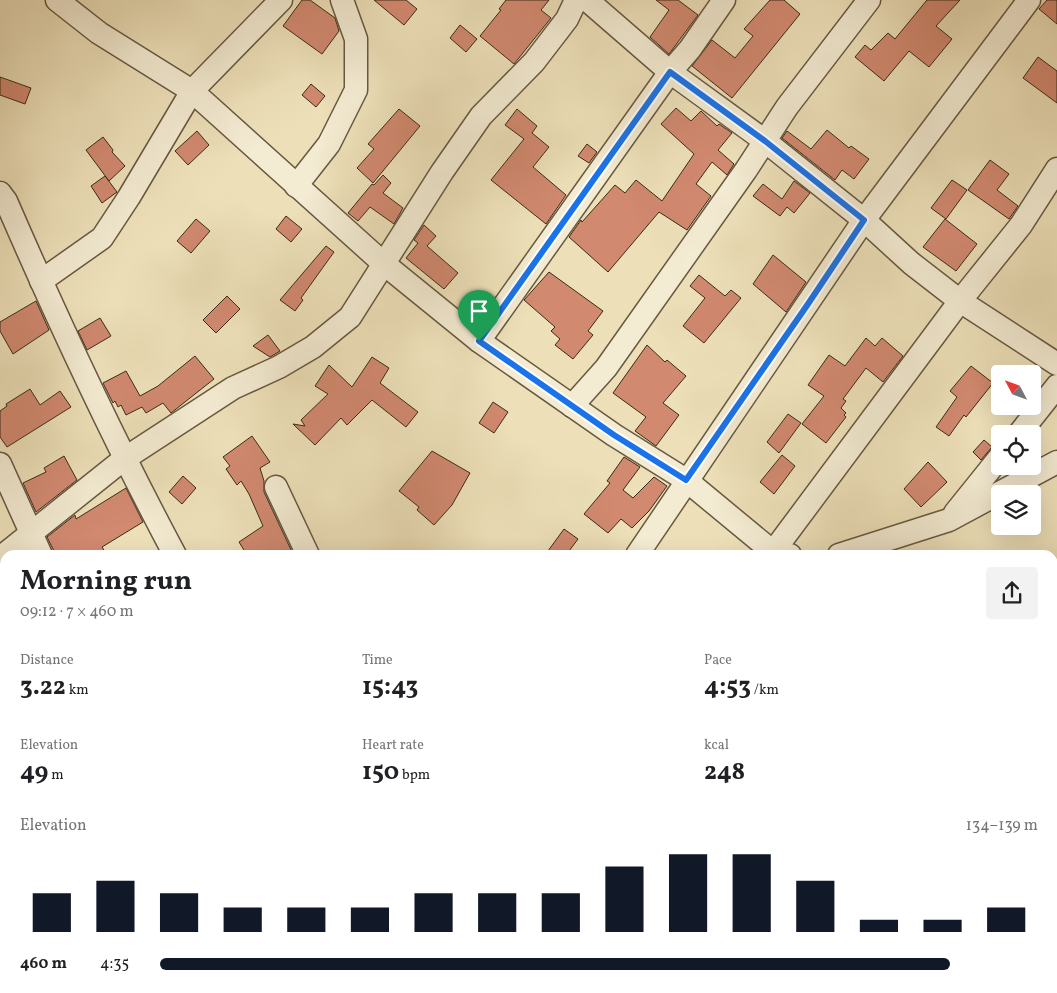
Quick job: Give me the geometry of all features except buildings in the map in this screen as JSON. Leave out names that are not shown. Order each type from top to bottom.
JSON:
[{"type":"street","points":[[57,0],[100,33],[192,91],[383,263],[479,341],[572,406],[686,480],[777,550]]},
{"type":"street","points":[[41,281],[102,238],[129,198],[192,91],[281,0]]},
{"type":"street","points":[[296,186],[329,144],[356,90],[356,38],[342,0]]},
{"type":"street","points":[[10,550],[124,459],[233,388],[279,367],[313,347],[350,318],[442,172],[481,116],[534,62],[567,19],[576,0]]},
{"type":"street","points":[[587,0],[670,72],[765,141],[864,220],[911,263],[960,301],[1057,364]]},
{"type":"street","points":[[479,341],[670,72],[690,49],[724,0]]},
{"type":"street","points":[[572,406],[606,368],[691,249],[787,107],[870,0]]},
{"type":"street","points":[[640,550],[864,220],[1029,0]]},
{"type":"street","points":[[785,550],[960,301],[1021,225],[1057,169]]},
{"type":"street","points":[[0,193],[6,201],[124,459],[172,550]]},
{"type":"street","points":[[1026,425],[1057,386]]},
{"type":"street","points":[[855,550],[949,520],[1057,462]]},
{"type":"street","points":[[0,464],[39,550]]},
{"type":"street","points":[[949,520],[991,468]]},
{"type":"street","points":[[276,487],[306,550]]},
{"type":"route","points":[[670,72],[765,141],[864,220],[686,480],[614,435],[479,341],[670,72]]}]
